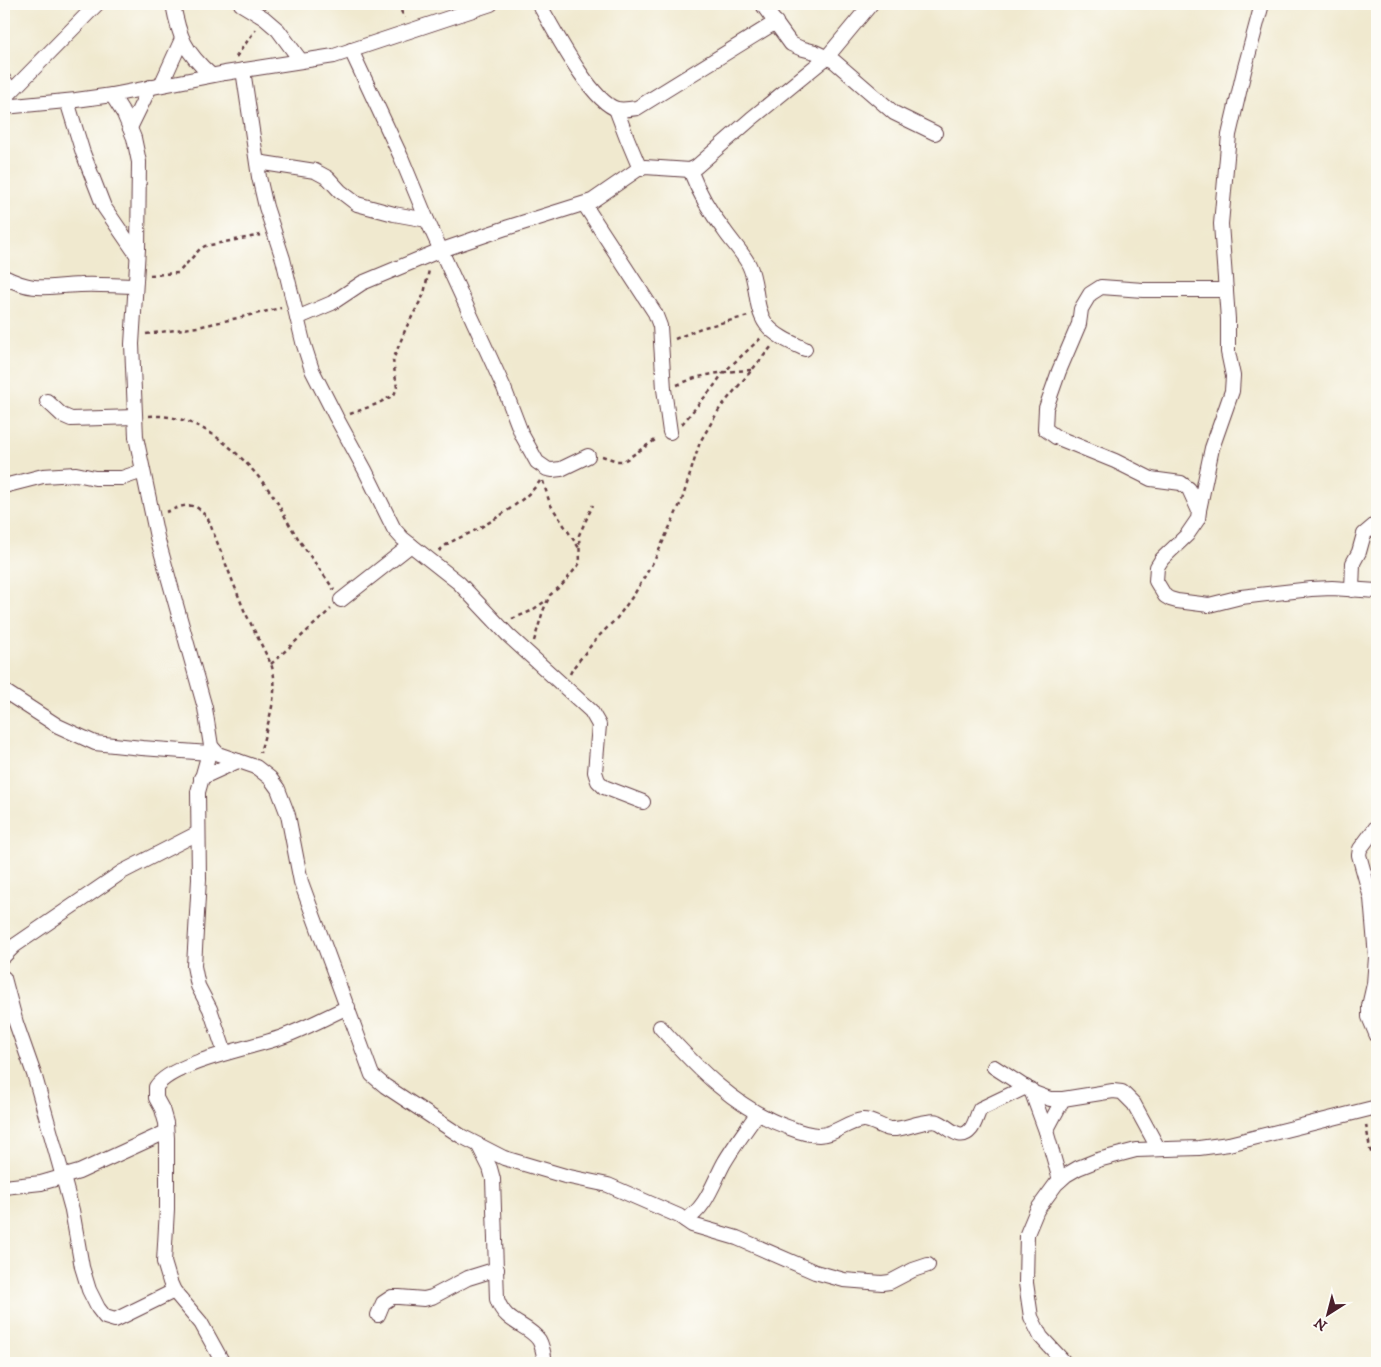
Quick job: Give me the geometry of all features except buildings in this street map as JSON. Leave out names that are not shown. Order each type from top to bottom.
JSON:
[{"type":"street","points":[[6,90],[97,4]]},
{"type":"street","points":[[173,4],[182,39],[191,55],[196,62],[218,74]]},
{"type":"street","points":[[242,4],[264,18],[278,30],[300,61]]},
{"type":"street","points":[[4,107],[112,95],[194,78],[334,56],[491,4]]},
{"type":"street","points":[[539,4],[585,81],[601,99],[616,109],[640,169]]},
{"type":"street","points":[[762,4],[794,46],[816,52],[834,61],[894,113],[935,133]]},
{"type":"street","points":[[296,312],[332,303],[362,283],[438,251],[592,201],[645,167],[690,170],[827,58],[871,4]]},
{"type":"street","points":[[1262,4],[1229,136],[1221,224],[1228,352],[1233,376],[1232,391],[1212,448],[1198,519],[1193,528],[1162,559],[1157,567],[1156,581],[1165,596],[1170,599],[1177,602],[1209,605],[1241,597],[1294,591],[1332,588],[1377,591]]},
{"type":"street","points":[[616,109],[637,108],[776,22]]},
{"type":"street","points":[[130,128],[182,39]]},
{"type":"street","points":[[352,50],[401,158],[438,251],[504,388],[522,435],[537,462],[547,469],[561,469],[588,456]]},
{"type":"street","points":[[191,55],[194,78]]},
{"type":"street","points":[[243,70],[264,200],[273,233],[283,259],[303,342],[312,370],[366,470],[394,529],[402,538],[459,583],[530,655],[581,700],[596,717],[599,732],[595,772],[598,781],[612,791],[643,802]]},
{"type":"street","points":[[112,95],[130,128],[140,162],[132,336],[136,438],[152,517],[205,708],[210,750],[198,792],[199,879],[195,977],[210,1009],[225,1053]]},
{"type":"street","points":[[67,101],[104,207],[137,254]]},
{"type":"street","points":[[257,162],[315,171],[328,178],[340,191],[357,204],[394,214],[427,220]]},
{"type":"street","points":[[690,170],[700,196],[750,266],[765,323],[775,333],[805,350]]},
{"type":"street","points":[[584,204],[655,313],[660,326],[664,389],[670,432]]},
{"type":"street","points":[[4,277],[16,283],[34,288],[136,281]]},
{"type":"street","points":[[1199,511],[1185,484],[1151,479],[1115,461],[1056,437],[1045,428],[1044,417],[1059,371],[1079,324],[1081,310],[1090,294],[1101,287],[1143,290],[1226,290]]},
{"type":"street","points":[[47,401],[62,415],[71,419],[135,417]]},
{"type":"street","points":[[4,486],[43,476],[76,474],[95,478],[122,478],[143,471]]},
{"type":"street","points":[[1352,590],[1353,564],[1359,552],[1364,534],[1377,523]]},
{"type":"street","points":[[341,600],[412,545]]},
{"type":"street","points":[[7,696],[58,726],[95,743],[142,748],[210,750],[256,767],[270,778],[278,788],[288,815],[300,882],[372,1075],[391,1090],[479,1146],[504,1158],[565,1176],[608,1185],[685,1220],[692,1225],[737,1238],[815,1272],[844,1280],[874,1283],[890,1282],[913,1270],[928,1265]]},
{"type":"street","points":[[201,778],[238,761]]},
{"type":"street","points":[[1377,826],[1360,849],[1359,855],[1374,901],[1376,957],[1369,1017],[1377,1036]]},
{"type":"street","points":[[4,956],[14,946],[122,872],[198,832]]},
{"type":"street","points":[[4,978],[6,994],[35,1077],[72,1210],[82,1267],[89,1290],[98,1308],[104,1317],[115,1320],[174,1290]]},
{"type":"street","points":[[223,1363],[200,1324],[174,1290],[164,1262],[167,1209],[166,1123],[155,1091],[159,1081],[179,1069],[225,1053],[282,1037],[348,1008]]},
{"type":"street","points":[[660,1027],[686,1056],[736,1100],[756,1114],[805,1134],[828,1134],[855,1122],[869,1120],[878,1126],[892,1129],[925,1122],[937,1122],[959,1135],[970,1131],[980,1109],[1028,1089]]},
{"type":"street","points":[[994,1067],[1028,1089],[1050,1099],[1063,1099],[1106,1091],[1122,1092],[1134,1104],[1158,1148]]},
{"type":"street","points":[[1028,1089],[1046,1130],[1060,1180]]},
{"type":"street","points":[[1046,1130],[1063,1099]]},
{"type":"street","points":[[1065,1363],[1041,1337],[1031,1317],[1026,1283],[1027,1234],[1037,1210],[1060,1180],[1078,1168],[1098,1160],[1136,1150],[1200,1148],[1229,1144],[1377,1107]]},
{"type":"street","points":[[685,1220],[693,1216],[706,1199],[724,1162],[756,1114]]},
{"type":"street","points":[[4,1187],[42,1182],[80,1172],[166,1132]]},
{"type":"street","points":[[479,1146],[490,1168],[493,1179],[497,1299],[500,1308],[538,1340],[545,1363]]},
{"type":"street","points":[[378,1315],[383,1304],[392,1297],[424,1299],[432,1297],[468,1278],[497,1268]]},
{"type":"path","points":[[218,74],[264,18]]},
{"type":"path","points":[[136,281],[178,274],[200,249],[205,246],[273,233]]},
{"type":"path","points":[[337,418],[377,404],[394,395],[397,388],[394,360],[406,328],[424,294],[426,279],[438,251]]},
{"type":"path","points":[[132,336],[296,312]]},
{"type":"path","points":[[662,344],[701,328],[761,313]]},
{"type":"path","points":[[588,456],[601,456],[624,461],[634,456],[644,446],[682,425],[723,372],[775,333]]},
{"type":"path","points":[[564,687],[573,668],[597,638],[617,618],[635,593],[655,559],[682,500],[700,442],[720,408],[751,370],[775,333]]},
{"type":"path","points":[[664,389],[691,379],[723,372],[751,370]]},
{"type":"path","points":[[135,417],[157,416],[191,422],[215,435],[230,447],[272,495],[341,600],[271,664]]},
{"type":"path","points":[[431,560],[446,545],[482,527],[523,499],[542,477],[550,504],[581,552]]},
{"type":"path","points":[[152,517],[182,506],[192,505],[202,511],[214,534],[244,610],[271,664],[275,685],[256,767]]},
{"type":"path","points":[[530,655],[547,600],[580,563],[579,535],[593,505]]},
{"type":"path","points":[[496,622],[518,617],[547,600]]},
{"type":"path","points":[[1363,1110],[1370,1149],[1377,1169]]}]
